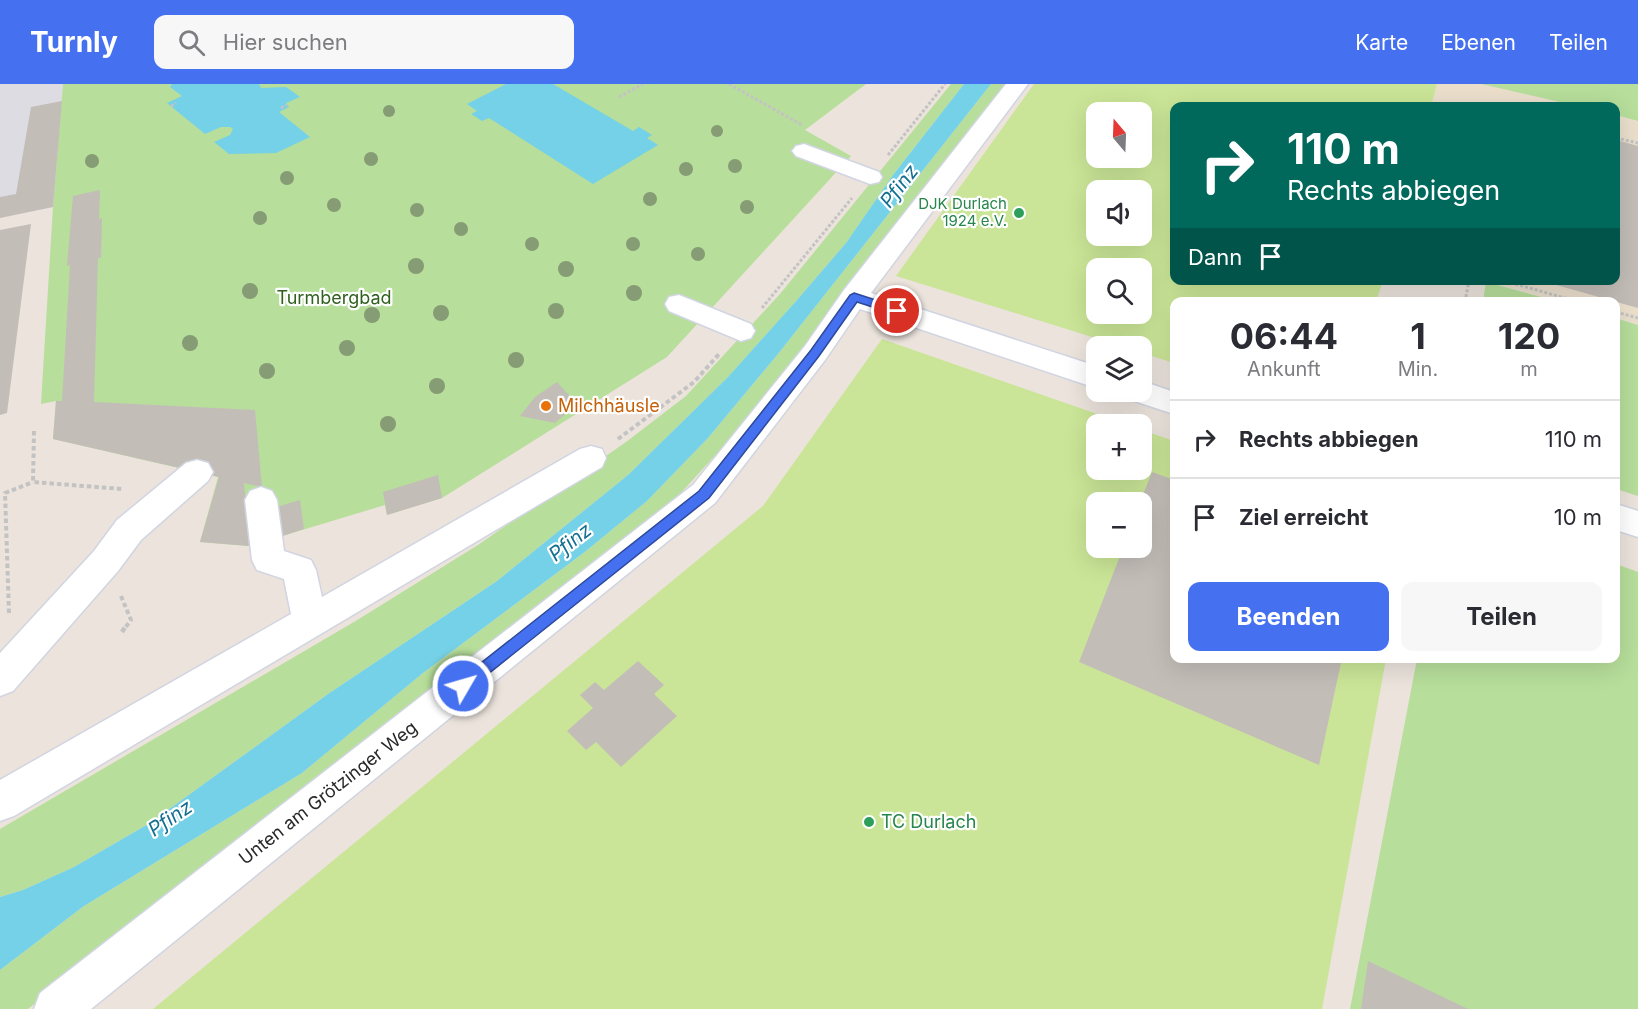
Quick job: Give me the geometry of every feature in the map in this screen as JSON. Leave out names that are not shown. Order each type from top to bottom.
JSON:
[{"type":"lane","name":"Unten am Grötzinger Weg","points":[[56,1009],[704,494],[815,353],[854,297],[1017,84]]},
{"type":"lane","points":[[806,139],[870,177]]},
{"type":"lane","points":[[854,297],[1086,374]]},
{"type":"lane","points":[[679,304],[741,331]]},
{"type":"lane","points":[[1152,396],[1170,402]]},
{"type":"lane","points":[[0,802],[591,458]]},
{"type":"lane","points":[[0,680],[106,561],[129,530],[197,472]]},
{"type":"lane","points":[[261,500],[269,560],[299,570],[310,622]]},
{"type":"lane","points":[[1620,518],[1638,524]]},
{"type":"path","points":[[619,97],[643,84]]},
{"type":"path","points":[[729,84],[806,139]]},
{"type":"path","points":[[591,458],[645,421],[694,382],[773,296],[945,84]]},
{"type":"path","points":[[171,106],[177,103]]},
{"type":"path","points":[[281,108],[287,105]]},
{"type":"path","points":[[1620,139],[1638,143]]},
{"type":"path","points":[[1519,285],[1561,297]]},
{"type":"path","points":[[1620,313],[1638,318]]},
{"type":"path","points":[[33,482],[34,431]]},
{"type":"path","points":[[10,622],[3,504],[5,492],[33,482],[172,494]]},
{"type":"shaded area","points":[[0,84],[63,84],[53,207],[0,218]]},
{"type":"shaded area","points":[[1437,84],[1481,84],[1560,102],[1432,102]]},
{"type":"shaded area","points":[[1620,116],[1638,121],[1638,324],[1620,318],[1620,297],[1545,297],[1500,285],[1620,285]]},
{"type":"green space","name":"Turmbergbad","points":[[63,84],[866,84],[805,130],[851,156],[667,357],[442,498],[387,515],[385,505],[249,546],[200,542],[218,477],[53,439],[56,401],[41,404]]},
{"type":"green space","points":[[951,84],[964,84],[893,175],[846,243],[728,377],[628,475],[497,581],[328,694],[150,823],[74,867],[23,890],[0,897],[0,829],[354,622],[478,545],[626,442],[686,396],[780,294]]},
{"type":"green space","points":[[991,84],[1007,84],[753,414],[678,496],[28,1009],[0,1009],[0,970],[84,906],[302,773],[423,673],[586,551],[647,501],[708,438],[778,354]]},
{"type":"green space","name":"DJK Durlach 1924 e.V.","points":[[1034,84],[1437,84],[1432,102],[1170,102],[1170,285],[1382,285],[1377,297],[1170,297],[1170,362],[1152,356],[1152,336],[1089,336],[896,276]]},
{"type":"green space","points":[[1481,84],[1638,84],[1638,121],[1620,116],[1620,102],[1560,102]]},
{"type":"green space","points":[[1486,285],[1497,285],[1541,297],[1484,297]]},
{"type":"green space","points":[[1620,319],[1638,325],[1638,496],[1620,490]]},
{"type":"green space","name":"TC Durlach","points":[[882,339],[1097,414],[1086,414],[1086,480],[1152,480],[1152,433],[1170,440],[1170,663],[1385,663],[1322,1009],[153,1009],[763,506]]},
{"type":"green space","points":[[1620,565],[1638,572],[1638,1009],[1350,1009],[1416,663],[1620,663]]},
{"type":"water","points":[[172,84],[259,84],[261,88],[286,87],[300,97],[286,103],[289,107],[279,112],[310,137],[276,153],[229,154],[214,142],[230,135],[233,129],[221,127],[205,134],[167,103],[182,96],[170,87]]},
{"type":"water","points":[[506,84],[553,84],[633,131],[639,127],[652,135],[647,138],[658,145],[593,184],[489,118],[482,121],[471,114],[477,111],[467,104]]},
{"type":"water","name":"Pfinz","points":[[964,84],[991,84],[778,354],[708,438],[647,501],[586,551],[423,673],[302,773],[84,906],[0,970],[0,897],[23,890],[74,867],[150,823],[328,694],[497,581],[628,475],[728,377],[846,243],[893,175]]},
{"type":"building","points":[[62,101],[53,207],[0,218],[0,197],[16,194],[31,107]]},
{"type":"building","points":[[1620,141],[1638,146],[1638,308],[1620,303],[1620,297],[1599,297],[1556,285],[1620,285]]},
{"type":"building","points":[[100,190],[101,258],[98,258],[94,402],[255,410],[262,487],[244,483],[249,546],[200,542],[219,477],[53,439],[56,401],[62,401],[70,265],[67,266],[73,196]]},
{"type":"building","points":[[31,224],[7,413],[0,415],[0,230]]},
{"type":"building","points":[[557,382],[577,404],[555,423],[520,416],[535,397]]},
{"type":"building","points":[[1152,472],[1170,479],[1170,663],[1341,663],[1319,765],[1079,662],[1119,558],[1152,558],[1152,492],[1144,492],[1149,480],[1152,480]]},
{"type":"building","points":[[438,475],[442,498],[387,515],[383,492]]},
{"type":"building","points":[[300,500],[304,529],[273,539],[270,509]]},
{"type":"building","points":[[638,661],[664,685],[654,694],[677,716],[621,767],[596,742],[586,750],[567,731],[593,708],[580,695],[595,682],[604,690]]},
{"type":"building","points":[[1368,961],[1468,1009],[1361,1009]]},
{"type":"place","name":"DJK Durlach 1924 e.V.","points":[[1019,213]]},
{"type":"place","name":"Milchhäusle","points":[[546,406]]},
{"type":"place","name":"TC Durlach","points":[[869,822]]},
{"type":"route","points":[[463,686],[704,494],[815,353],[854,297],[897,311]]}]
